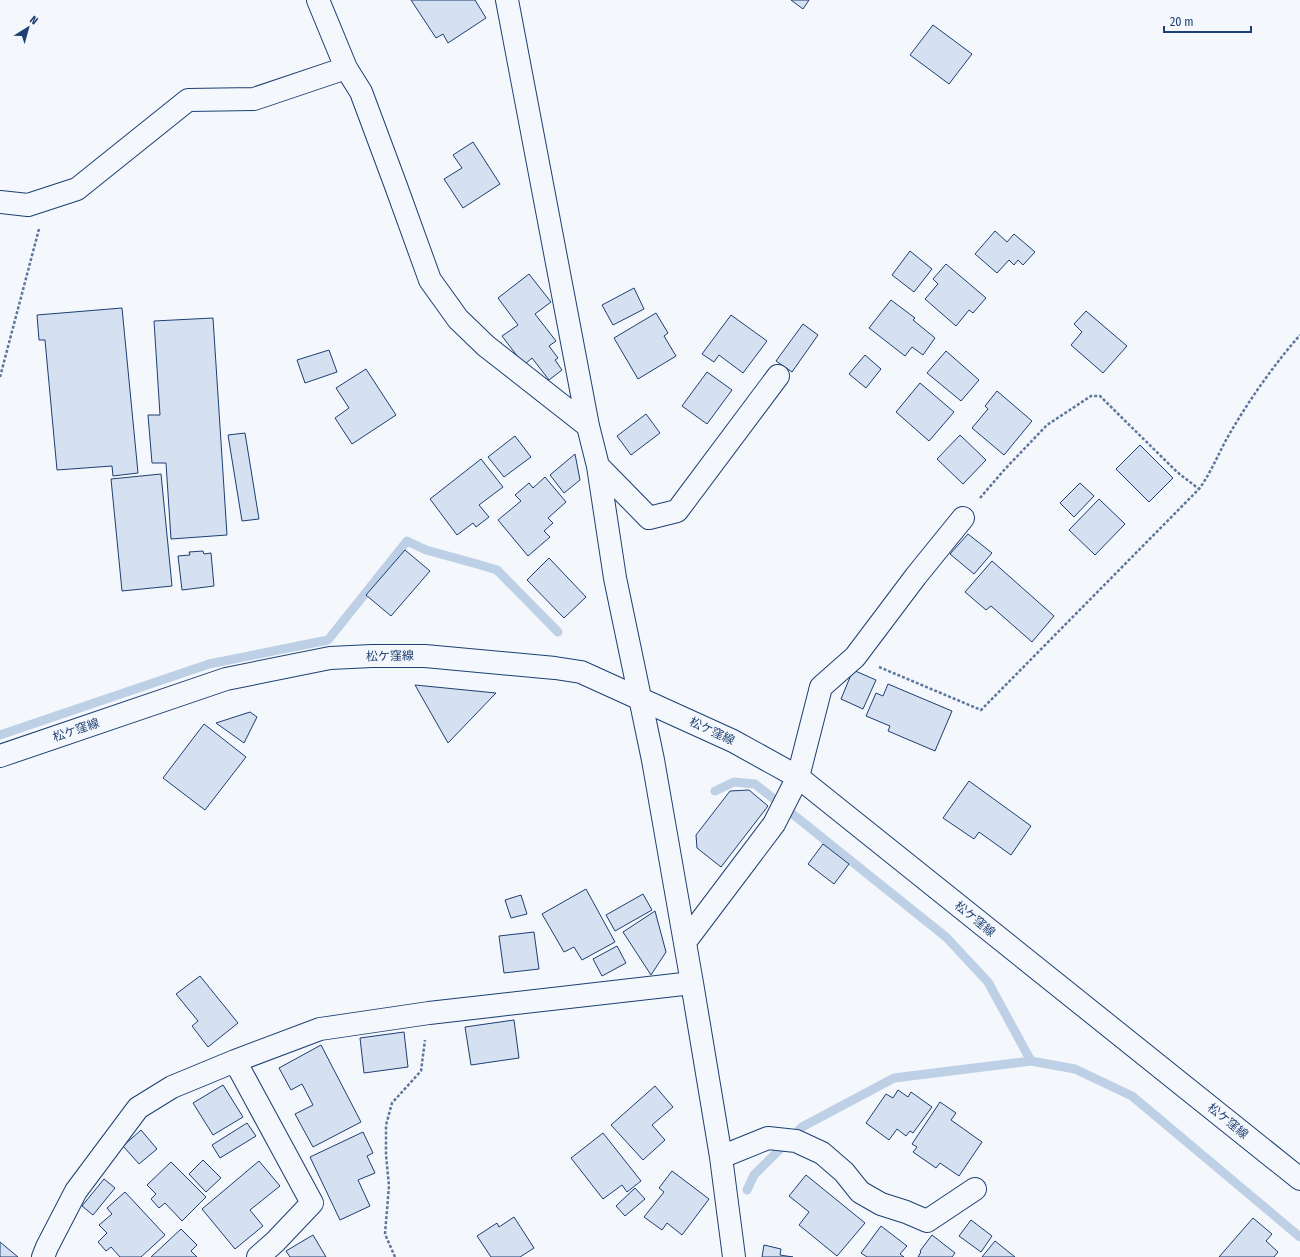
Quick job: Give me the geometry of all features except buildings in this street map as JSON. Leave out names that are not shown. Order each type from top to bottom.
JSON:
[{"type":"street","points":[[318,0],[346,68],[361,92],[430,280],[458,320],[486,346],[588,426]]},
{"type":"street","points":[[507,0],[588,426],[598,466],[615,578],[641,700],[685,942],[721,1157],[734,1257]]},
{"type":"street","points":[[0,202],[28,205],[77,190],[188,100],[254,99],[346,68]]},
{"type":"street","points":[[598,466],[650,518],[677,511],[778,376]]},
{"type":"street","points":[[685,942],[774,824],[798,777],[821,687],[855,657],[916,576],[963,518]]},
{"type":"street","name":"松ケ窪線","points":[[0,756],[226,679],[330,658],[425,656],[556,668],[582,672],[734,741],[798,777],[1300,1179]]},
{"type":"street","points":[[43,1257],[47,1246],[76,1191],[138,1108],[172,1087],[235,1061],[320,1029],[429,1014],[692,983]]},
{"type":"street","points":[[235,1061],[312,1203],[275,1242],[258,1257]]},
{"type":"street","points":[[721,1157],[768,1138],[796,1141],[822,1153],[844,1172],[860,1192],[881,1204],[927,1221],[976,1189]]},
{"type":"path","points":[[0,376],[18,302],[47,199]]},
{"type":"path","points":[[855,657],[981,710],[1200,489],[1253,396],[1300,335]]},
{"type":"path","points":[[963,518],[1005,469],[1047,425],[1090,396],[1100,396],[1177,472],[1200,489]]},
{"type":"path","points":[[395,1257],[385,1234],[390,1186],[386,1155],[386,1125],[392,1103],[421,1071],[429,1014]]},
{"type":"waterway","points":[[0,735],[209,664],[328,640],[407,541],[426,550],[497,570],[558,632]]},
{"type":"waterway","points":[[715,791],[734,782],[755,784],[946,937],[988,982],[1031,1061]]},
{"type":"waterway","points":[[747,1190],[754,1175],[802,1127],[894,1078],[1031,1061],[1075,1069],[1132,1096],[1300,1237]]}]
